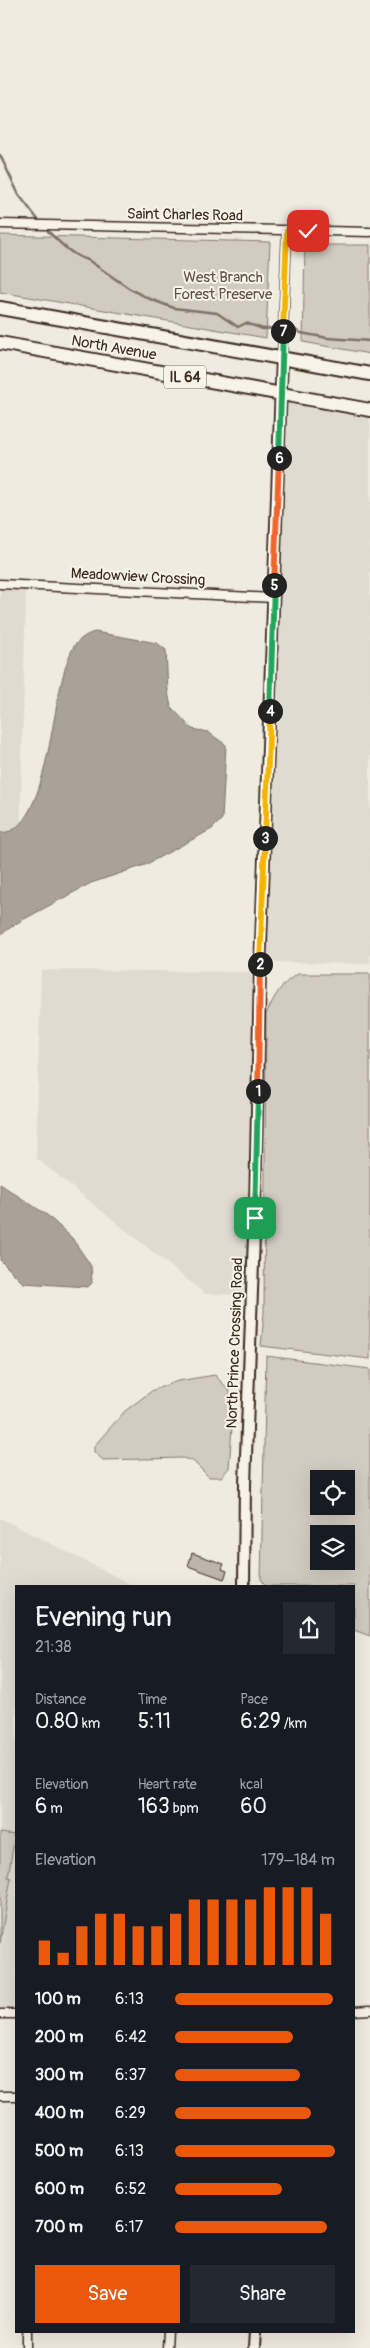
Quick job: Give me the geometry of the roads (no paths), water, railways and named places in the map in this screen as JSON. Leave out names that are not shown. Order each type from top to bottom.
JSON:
[{"type":"main road","name":"North Avenue","points":[[0,308],[370,374]]},
{"type":"main road","name":"North Avenue","points":[[0,343],[370,410]]},
{"type":"street","name":"Saint Charles Road","points":[[0,224],[370,232]]},
{"type":"street","name":"North Prince Crossing Road","points":[[244,1585],[245,1484],[255,1208],[260,971],[287,231]]},
{"type":"street","name":"Meadowview Crossing","points":[[0,584],[274,598]]},
{"type":"street","points":[[355,2010],[370,2010]]},
{"type":"street","points":[[0,2014],[15,2014]]},
{"type":"street","points":[[0,2096],[15,2096]]},
{"type":"street","points":[[27,2333],[27,2348]]},
{"type":"street","points":[[167,2348],[168,2333]]},
{"type":"street","points":[[254,2348],[255,2333]]},
{"type":"waterway","points":[[0,155],[19,195],[39,221]]},
{"type":"waterway","points":[[48,231],[71,252],[88,260],[130,289],[150,299],[174,308],[217,313],[238,327],[246,323],[263,329],[277,328]]},
{"type":"waterway","points":[[289,327],[301,333],[328,338],[370,341]]},
{"type":"park label","name":"West Branch Forest Preserve","points":[[223,286]]}]
